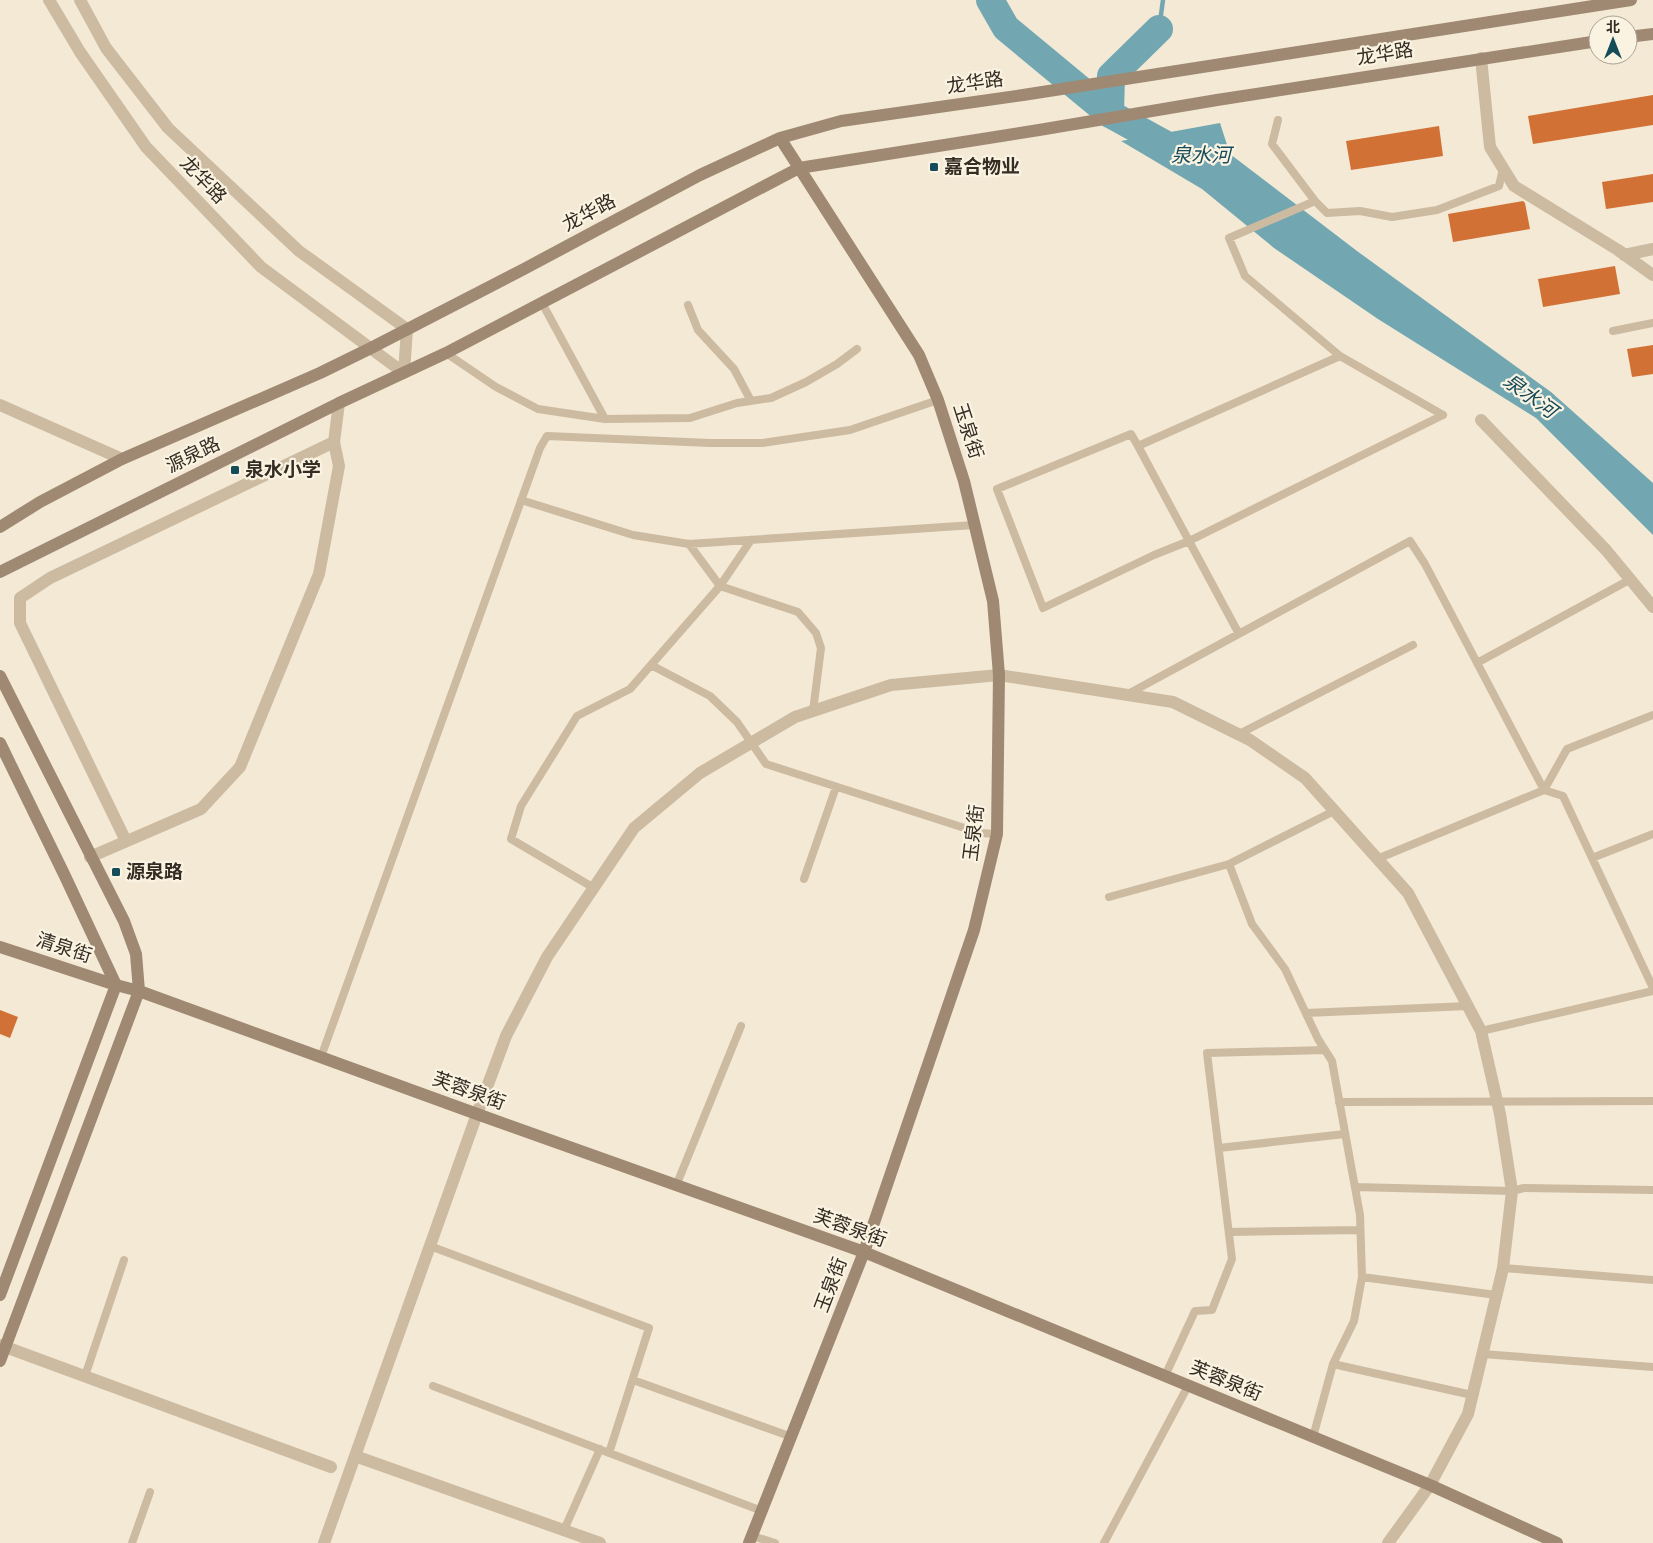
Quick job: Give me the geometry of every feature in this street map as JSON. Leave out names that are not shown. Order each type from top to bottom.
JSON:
[{"type":"street","name":"龙华路","points":[[49,0],[80,52],[146,147],[261,267],[404,373],[446,353],[799,168],[1482,58],[1588,43]]},
{"type":"street","points":[[80,0],[106,48],[168,128],[299,252],[407,328],[404,373]]},
{"type":"street","name":"龙华路","points":[[371,348],[700,175],[780,138],[840,121],[1023,96],[1631,0]]},
{"type":"street","points":[[1638,36],[1653,34]]},
{"type":"street","points":[[1482,58],[1490,148],[1514,186],[1653,275]]},
{"type":"street","name":"玉泉街","points":[[751,1540],[864,1252],[974,930],[997,834],[999,675],[993,601],[964,481],[938,400],[919,355],[780,138]]},
{"type":"street","points":[[1624,255],[1653,249]]},
{"type":"street","name":"源泉路","points":[[0,527],[40,502],[122,460],[320,373],[371,348]]},
{"type":"street","name":"源泉路","points":[[0,572],[339,403],[404,373]]},
{"type":"street","points":[[90,857],[201,809],[240,767],[319,574],[339,466],[334,442],[339,403]]},
{"type":"street","points":[[0,406],[122,460]]},
{"type":"street","points":[[1481,420],[1606,550],[1653,608]]},
{"type":"street","points":[[126,841],[20,623],[20,598],[50,578],[334,442]]},
{"type":"street","points":[[324,1543],[506,1036],[547,957],[634,828],[700,774],[795,717],[892,685],[999,675],[1173,702],[1250,740],[1305,778],[1408,893],[1481,1031],[1497,1102],[1512,1191],[1503,1268],[1468,1414],[1430,1485],[1388,1543]]},
{"type":"street","points":[[0,676],[124,921],[136,954],[139,991],[3,1346],[0,1361]]},
{"type":"street","points":[[0,743],[116,985],[0,1295]]},
{"type":"street","name":"清泉街","points":[[0,947],[116,985]]},
{"type":"street","name":"芙蓉泉街","points":[[116,985],[139,991],[676,1186],[864,1252],[1430,1485],[1557,1543]]},
{"type":"street","points":[[3,1346],[331,1467]]},
{"type":"street","points":[[355,1456],[600,1543]]},
{"type":"lane","points":[[1278,120],[1272,144],[1315,201],[1327,212],[1360,211],[1392,217],[1437,210],[1499,186],[1503,168]]},
{"type":"lane","points":[[1239,634],[1189,541],[1138,446],[1131,434],[997,489],[1043,608],[1154,555],[1189,541],[1444,415],[1340,356],[1245,276],[1229,238],[1315,201]]},
{"type":"lane","points":[[542,303],[605,419]]},
{"type":"lane","points":[[688,305],[698,330],[734,369],[751,401]]},
{"type":"lane","points":[[1613,331],[1653,323]]},
{"type":"lane","points":[[446,353],[496,387],[538,409],[605,419],[690,418],[737,403],[771,398],[806,382],[837,364],[857,349]]},
{"type":"lane","points":[[1138,446],[1340,356]]},
{"type":"lane","points":[[321,1057],[521,500],[540,448],[547,436],[710,443],[762,443],[850,430],[938,400]]},
{"type":"lane","points":[[521,500],[633,535],[689,544],[974,525]]},
{"type":"lane","points":[[594,888],[511,838],[521,806],[577,716],[630,689],[720,586],[751,540]]},
{"type":"lane","points":[[1128,694],[1410,541],[1425,564],[1544,790],[1563,796],[1653,990],[1481,1031]]},
{"type":"lane","points":[[689,544],[720,586],[798,612],[816,633],[821,648],[813,711]]},
{"type":"lane","points":[[1478,663],[1631,579]]},
{"type":"lane","points":[[1239,734],[1413,645]]},
{"type":"lane","points":[[651,665],[710,696],[737,722],[766,764],[980,833],[997,834]]},
{"type":"lane","points":[[1377,858],[1544,790],[1567,749],[1653,715]]},
{"type":"lane","points":[[804,879],[836,786]]},
{"type":"lane","points":[[1109,897],[1229,864],[1334,811]]},
{"type":"lane","points":[[1592,858],[1653,834]]},
{"type":"lane","points":[[1229,864],[1252,924],[1285,969],[1332,1061],[1360,1215],[1362,1277],[1354,1321],[1333,1364],[1313,1437]]},
{"type":"lane","points":[[1306,1013],[1468,1006]]},
{"type":"lane","points":[[676,1186],[741,1026]]},
{"type":"lane","points":[[1166,1376],[1195,1311],[1212,1310],[1232,1259],[1207,1053],[1325,1050]]},
{"type":"lane","points":[[1339,1102],[1653,1102]]},
{"type":"lane","points":[[1219,1148],[1345,1134]]},
{"type":"lane","points":[[1355,1187],[1512,1191],[1524,1188],[1653,1190]]},
{"type":"lane","points":[[1229,1232],[1360,1230]]},
{"type":"lane","points":[[430,1246],[649,1328],[609,1453]]},
{"type":"lane","points":[[85,1376],[124,1260]]},
{"type":"lane","points":[[1503,1268],[1653,1280]]},
{"type":"lane","points":[[1362,1277],[1496,1295]]},
{"type":"lane","points":[[1482,1354],[1653,1367]]},
{"type":"lane","points":[[1333,1364],[1472,1395]]},
{"type":"lane","points":[[633,1380],[792,1437]]},
{"type":"lane","points":[[433,1386],[762,1511]]},
{"type":"lane","points":[[1104,1543],[1188,1386]]},
{"type":"lane","points":[[564,1530],[600,1449]]},
{"type":"lane","points":[[132,1543],[150,1492]]},
{"type":"lane","points":[[751,1540],[775,1543]]},
{"type":"water","name":"泉水河","points":[[1220,123],[1230,154],[1357,251],[1551,392],[1653,483],[1653,535],[1536,418],[1378,319],[1274,248],[1202,189],[1121,141]]},
{"type":"building","points":[[1653,95],[1653,125],[1533,144],[1528,116]]},
{"type":"building","points":[[1439,126],[1443,156],[1351,170],[1346,141]]},
{"type":"building","points":[[1653,174],[1653,202],[1606,209],[1602,182]]},
{"type":"building","points":[[1523,201],[1530,229],[1453,242],[1448,214]]},
{"type":"building","points":[[1615,266],[1620,294],[1543,307],[1538,279]]},
{"type":"building","points":[[1653,345],[1653,374],[1632,377],[1627,349]]},
{"type":"building","points":[[0,1010],[18,1017],[10,1038],[0,1034]]},
{"type":"waterway","name":"泉水河","points":[[990,0],[1006,28],[1110,114],[1181,153]]},
{"type":"waterway","points":[[1159,29],[1163,0]]},
{"type":"waterway","points":[[1110,114],[1111,76],[1159,29]]},
{"type":"place","name":"嘉合物业","points":[[934,167]]},
{"type":"place","name":"泉水小学","points":[[235,470]]},
{"type":"place","name":"源泉路","points":[[116,872]]}]
